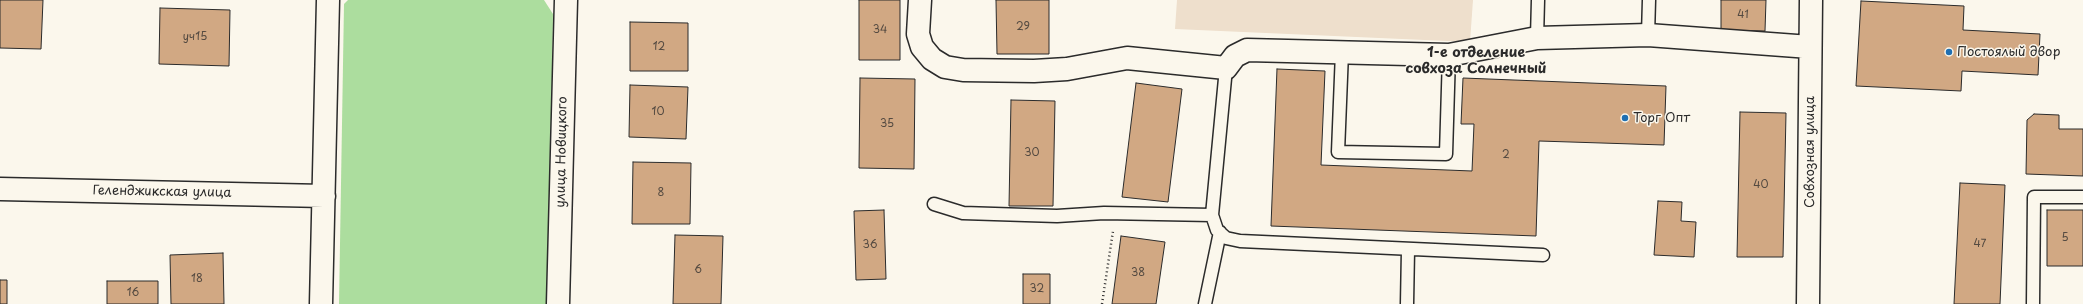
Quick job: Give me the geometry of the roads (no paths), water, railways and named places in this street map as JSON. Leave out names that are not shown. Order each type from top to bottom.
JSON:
[{"type":"street","points":[[321,304],[328,0]]},
{"type":"street","name":"улица Новицкого","points":[[558,304],[566,0]]},
{"type":"street","points":[[920,0],[918,34],[922,47],[932,59],[945,67],[963,70],[1034,71],[1067,68],[1127,58],[1226,68],[1235,56],[1247,50],[1449,55],[1537,38],[1648,35],[1810,47]]},
{"type":"street","name":"Совхозная улица","points":[[1808,304],[1811,0]]},
{"type":"street","name":"Геленджикская улица","points":[[0,189],[324,196]]},
{"type":"lane","points":[[1537,38],[1538,0]]},
{"type":"lane","points":[[1648,35],[1649,0]]},
{"type":"lane","points":[[1342,52],[1338,152],[1446,154],[1449,55]]},
{"type":"lane","points":[[1226,68],[1212,215],[1217,230],[1226,238],[1240,241],[1408,250],[1543,255]]},
{"type":"lane","points":[[2033,304],[2034,197],[2083,197]]},
{"type":"lane","points":[[934,204],[963,213],[1057,216],[1115,213],[1212,215]]},
{"type":"lane","points":[[1205,304],[1220,232]]},
{"type":"lane","points":[[1406,304],[1408,250]]},
{"type":"place","name":"Постоялый двор","points":[[1949,52]]},
{"type":"place","name":"Торг Опт","points":[[1625,118]]},
{"type":"district","name":"1-е отделение совхоза Солнечный","points":[[1476,62]]}]
